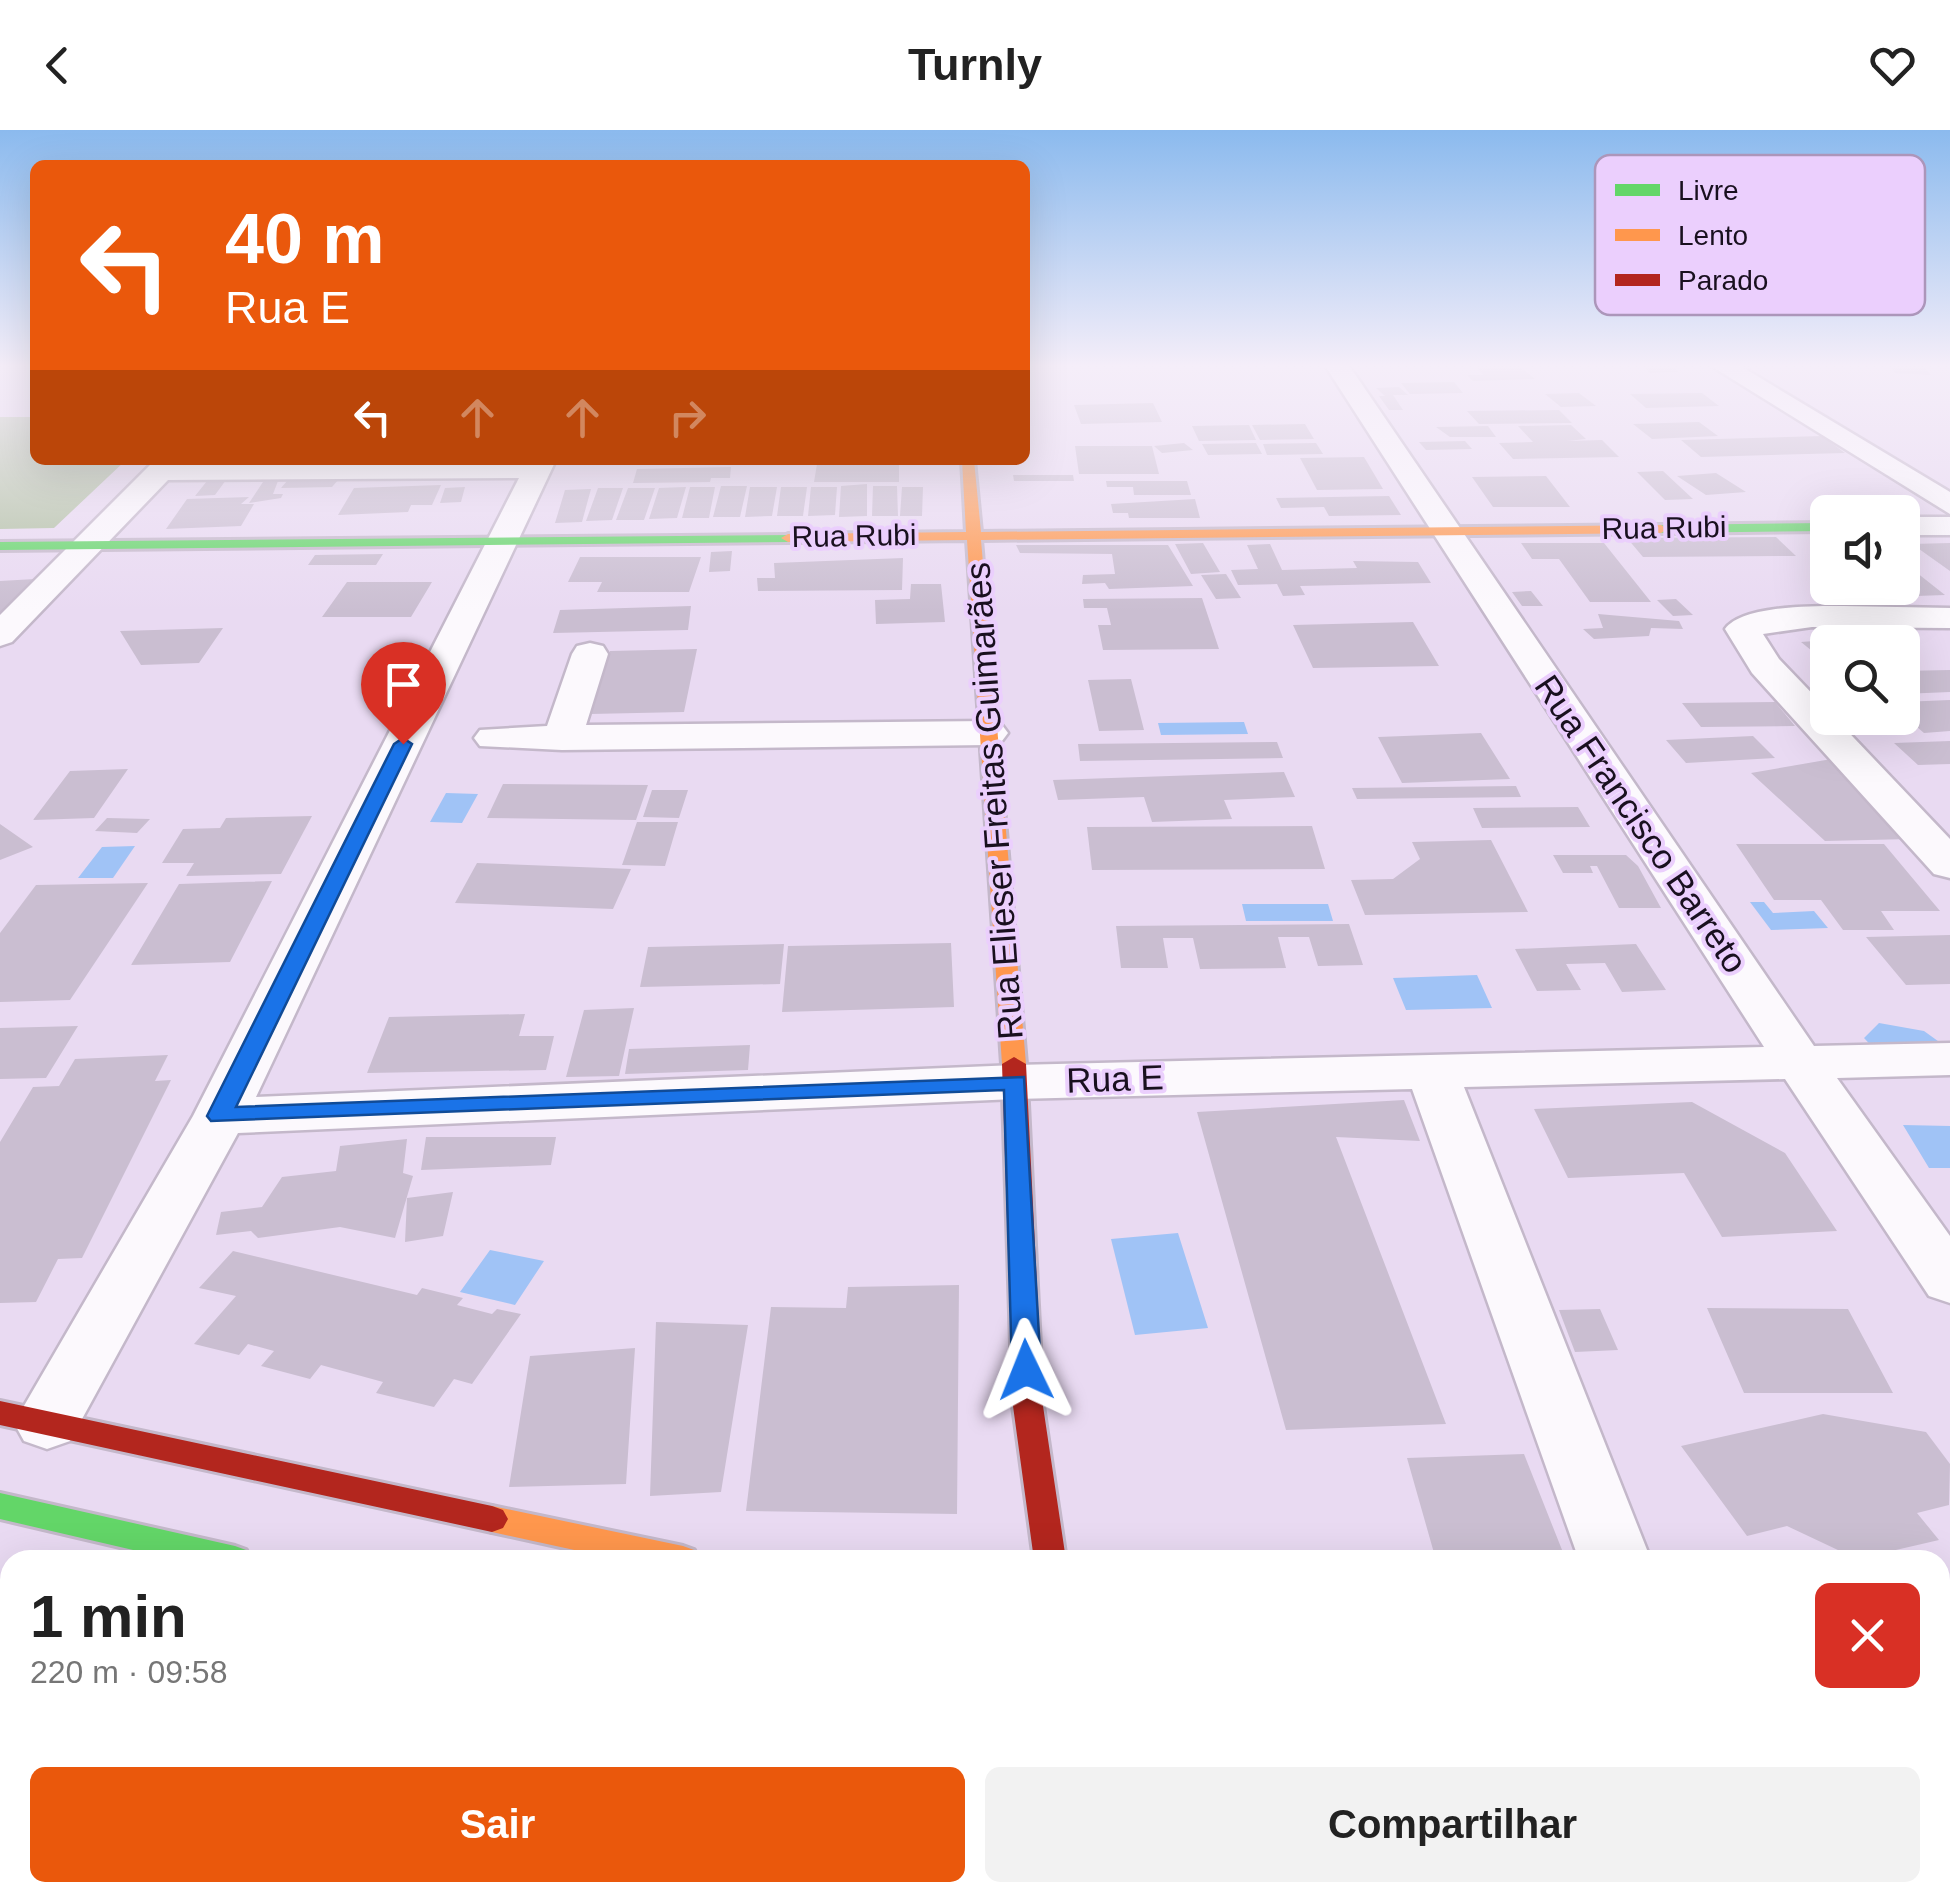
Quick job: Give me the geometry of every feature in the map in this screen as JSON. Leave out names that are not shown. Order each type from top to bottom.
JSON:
[{"type":"street","name":"Rua Francisco Barreto","points":[[1391,447],[1799,1062],[1950,1280]]},
{"type":"street","points":[[1856,447],[1950,506]]},
{"type":"street","points":[[1880,461],[1950,470]]},
{"type":"street","points":[[0,634],[165,465],[540,465],[220,1116],[47,1422]]},
{"type":"street","name":"Rua Elieser Freitas Guimarães","points":[[968,465],[1015,1082],[1028,1406],[1049,1550]]},
{"type":"street","points":[[1920,526],[1950,526]]},
{"type":"street","name":"Rua Rubi","points":[[0,546],[1810,527]]},
{"type":"street","points":[[1950,618],[1804,619],[1756,622],[1744,629],[1751,647],[1782,685],[1950,865]]},
{"type":"street","points":[[562,738],[590,654]]},
{"type":"street","points":[[494,738],[988,733]]},
{"type":"street","name":"Rua E","points":[[220,1116],[1015,1082],[1950,1059]]},
{"type":"street","points":[[1431,1069],[1611,1550]]},
{"type":"street","points":[[0,1413],[637,1550]]},
{"type":"street","points":[[0,1506],[191,1550]]},
{"type":"green space","points":[[0,447],[30,447],[30,465],[121,465],[54,528],[0,529]]},
{"type":"water","points":[[1244,722],[1248,734],[1161,735],[1158,723]]},
{"type":"water","points":[[446,793],[478,794],[462,823],[430,822]]},
{"type":"water","points":[[135,846],[113,878],[78,878],[102,847]]},
{"type":"water","points":[[1750,902],[1764,902],[1773,913],[1814,911],[1828,928],[1771,930]]},
{"type":"water","points":[[1242,904],[1328,904],[1333,921],[1246,921]]},
{"type":"water","points":[[1477,975],[1492,1008],[1406,1010],[1393,978]]},
{"type":"water","points":[[1879,1023],[1924,1031],[1949,1049],[1879,1054],[1864,1038]]},
{"type":"water","points":[[1903,1125],[1950,1126],[1950,1168],[1929,1168]]},
{"type":"water","points":[[1178,1233],[1208,1328],[1135,1335],[1111,1239]]},
{"type":"water","points":[[490,1250],[544,1261],[515,1305],[460,1292]]},
{"type":"building","points":[[1075,447],[1152,447],[1159,474],[1079,474]]},
{"type":"building","points":[[1155,447],[1193,450],[1162,453]]},
{"type":"building","points":[[1203,447],[1258,447],[1262,454],[1208,455]]},
{"type":"building","points":[[1264,447],[1318,447],[1323,454],[1267,455]]},
{"type":"building","points":[[1423,447],[1472,449],[1426,450]]},
{"type":"building","points":[[1502,447],[1609,447],[1619,457],[1513,459]]},
{"type":"building","points":[[1689,447],[1836,447],[1845,453],[1701,457]]},
{"type":"building","points":[[1364,457],[1383,489],[1317,490],[1300,458]]},
{"type":"building","points":[[817,465],[899,465],[899,482],[814,482]]},
{"type":"building","points":[[731,467],[730,478],[711,478],[710,482],[633,483],[637,469]]},
{"type":"building","points":[[1663,471],[1693,499],[1665,500],[1637,472]]},
{"type":"building","points":[[1716,473],[1746,492],[1706,495],[1677,476]]},
{"type":"building","points":[[1013,475],[1073,475],[1074,481],[1014,481]]},
{"type":"building","points":[[1546,476],[1570,507],[1493,507],[1472,477]]},
{"type":"building","points":[[226,480],[215,495],[195,496],[207,481]]},
{"type":"building","points":[[338,480],[332,487],[281,488],[287,481]]},
{"type":"building","points":[[278,481],[273,494],[283,494],[281,498],[249,503],[263,482]]},
{"type":"building","points":[[1106,481],[1187,481],[1191,495],[1134,495],[1133,487],[1107,487]]},
{"type":"building","points":[[867,484],[867,516],[839,517],[841,486]]},
{"type":"building","points":[[441,485],[432,505],[411,505],[408,512],[338,515],[354,488]]},
{"type":"building","points":[[721,486],[747,486],[740,517],[713,517]]},
{"type":"building","points":[[873,486],[897,486],[898,516],[872,516]]},
{"type":"building","points":[[465,487],[461,502],[440,503],[445,488]]},
{"type":"building","points":[[686,487],[677,518],[649,519],[659,488]]},
{"type":"building","points":[[690,487],[715,487],[709,518],[682,518]]},
{"type":"building","points":[[750,487],[777,487],[772,516],[745,517]]},
{"type":"building","points":[[781,487],[807,487],[803,516],[777,516]]},
{"type":"building","points":[[811,487],[837,487],[835,515],[808,516]]},
{"type":"building","points":[[902,487],[923,487],[922,516],[900,516]]},
{"type":"building","points":[[598,488],[623,488],[612,520],[586,521]]},
{"type":"building","points":[[628,488],[655,488],[644,520],[616,520]]},
{"type":"building","points":[[591,489],[582,522],[555,523],[565,490]]},
{"type":"building","points":[[1389,496],[1401,515],[1329,516],[1324,507],[1281,508],[1276,498]]},
{"type":"building","points":[[249,497],[241,504],[254,504],[241,526],[166,529],[187,499]]},
{"type":"building","points":[[1195,499],[1200,518],[1129,518],[1128,513],[1113,513],[1111,504]]},
{"type":"building","points":[[1776,537],[1796,556],[1643,557],[1627,538]]},
{"type":"building","points":[[1203,543],[1220,572],[1191,574],[1175,544]]},
{"type":"building","points":[[1521,543],[1604,543],[1651,602],[1590,602],[1559,559],[1532,559]]},
{"type":"building","points":[[1950,543],[1950,571],[1920,550],[1920,544]]},
{"type":"building","points":[[1270,544],[1282,570],[1357,568],[1353,561],[1418,562],[1431,583],[1300,586],[1305,595],[1283,596],[1277,584],[1238,585],[1231,570],[1258,569],[1247,545]]},
{"type":"building","points":[[1016,545],[1168,545],[1193,586],[1109,589],[1105,583],[1082,584],[1083,575],[1115,574],[1112,554],[1020,553]]},
{"type":"building","points":[[732,551],[730,571],[709,572],[711,552]]},
{"type":"building","points":[[383,554],[376,565],[308,565],[315,555]]},
{"type":"building","points":[[580,557],[701,557],[689,592],[597,592],[602,582],[568,582]]},
{"type":"building","points":[[903,558],[902,590],[758,591],[757,578],[775,578],[774,563]]},
{"type":"building","points":[[1226,574],[1241,598],[1216,599],[1201,575]]},
{"type":"building","points":[[1920,575],[1945,595],[1920,596]]},
{"type":"building","points":[[35,579],[8,611],[0,617],[0,581]]},
{"type":"building","points":[[347,582],[432,582],[411,617],[322,617]]},
{"type":"building","points":[[911,584],[941,584],[945,622],[876,624],[875,600],[910,599]]},
{"type":"building","points":[[1531,591],[1543,606],[1522,606],[1512,592]]},
{"type":"building","points":[[1202,598],[1219,649],[1103,650],[1098,625],[1111,625],[1107,608],[1084,608],[1083,599]]},
{"type":"building","points":[[1676,599],[1693,615],[1673,616],[1657,600]]},
{"type":"building","points":[[691,606],[688,630],[553,633],[560,610]]},
{"type":"building","points":[[1598,614],[1679,621],[1683,629],[1651,628],[1649,636],[1594,639],[1583,629],[1603,628]]},
{"type":"building","points":[[1413,622],[1439,666],[1313,668],[1293,625]]},
{"type":"building","points":[[223,628],[199,663],[141,665],[120,631]]},
{"type":"building","points":[[697,649],[684,712],[590,714],[610,651]]},
{"type":"building","points":[[1950,670],[1950,692],[1920,693],[1920,671]]},
{"type":"building","points":[[1131,679],[1144,730],[1099,731],[1088,680]]},
{"type":"building","points":[[1950,700],[1950,731],[1924,733],[1920,730],[1920,701]]},
{"type":"building","points":[[1775,702],[1795,726],[1701,727],[1682,703]]},
{"type":"building","points":[[1481,733],[1510,779],[1402,783],[1378,737]]},
{"type":"building","points":[[1753,736],[1775,758],[1686,763],[1666,740]]},
{"type":"building","points":[[1950,741],[1950,764],[1918,765],[1894,743]]},
{"type":"building","points":[[1277,742],[1283,758],[1080,761],[1078,744]]},
{"type":"building","points":[[1843,757],[1910,839],[1825,841],[1751,773]]},
{"type":"building","points":[[128,769],[94,818],[33,820],[70,771]]},
{"type":"building","points":[[1284,772],[1295,797],[1224,800],[1232,819],[1152,822],[1144,797],[1058,800],[1053,780]]},
{"type":"building","points":[[503,784],[648,785],[636,820],[487,818]]},
{"type":"building","points":[[1516,786],[1521,797],[1357,799],[1352,788]]},
{"type":"building","points":[[652,790],[688,790],[679,818],[643,817]]},
{"type":"building","points":[[1578,807],[1590,827],[1482,828],[1473,808]]},
{"type":"building","points":[[312,816],[281,874],[186,876],[194,863],[162,863],[183,829],[220,828],[226,818]]},
{"type":"building","points":[[107,818],[150,819],[137,833],[95,831]]},
{"type":"building","points":[[637,822],[678,822],[665,866],[622,865]]},
{"type":"building","points":[[0,824],[33,847],[0,860]]},
{"type":"building","points":[[1312,826],[1325,869],[1092,870],[1087,827]]},
{"type":"building","points":[[1491,840],[1528,912],[1365,915],[1351,880],[1393,879],[1420,859],[1412,842]]},
{"type":"building","points":[[1736,844],[1884,844],[1940,911],[1881,911],[1894,930],[1843,930],[1821,900],[1774,900]]},
{"type":"building","points":[[1553,855],[1626,855],[1638,866],[1661,908],[1619,908],[1597,866],[1590,866],[1593,873],[1563,873]]},
{"type":"building","points":[[477,863],[631,869],[613,909],[455,903]]},
{"type":"building","points":[[272,881],[230,962],[131,965],[179,884]]},
{"type":"building","points":[[148,883],[70,1000],[0,1002],[0,933],[36,885]]},
{"type":"building","points":[[1349,924],[1363,965],[1318,966],[1309,937],[1278,937],[1286,968],[1200,969],[1193,938],[1163,938],[1168,968],[1121,968],[1116,926]]},
{"type":"building","points":[[1950,935],[1950,984],[1906,985],[1866,937]]},
{"type":"building","points":[[951,943],[954,1007],[782,1012],[788,946]]},
{"type":"building","points":[[784,944],[780,984],[640,987],[648,947]]},
{"type":"building","points":[[1636,944],[1666,990],[1622,992],[1605,963],[1566,964],[1581,990],[1537,991],[1515,949]]},
{"type":"building","points":[[634,1008],[619,1076],[566,1077],[584,1010]]},
{"type":"building","points":[[525,1014],[519,1036],[554,1036],[546,1070],[367,1073],[389,1017]]},
{"type":"building","points":[[78,1026],[46,1078],[0,1079],[0,1028]]},
{"type":"building","points":[[750,1045],[748,1070],[625,1074],[629,1049]]},
{"type":"building","points":[[168,1055],[155,1081],[171,1080],[82,1258],[58,1259],[36,1302],[0,1303],[0,1142],[33,1087],[59,1086],[75,1059]]},
{"type":"building","points":[[1404,1100],[1420,1141],[1336,1137],[1446,1424],[1286,1430],[1197,1112]]},
{"type":"building","points":[[1692,1102],[1785,1153],[1837,1231],[1722,1237],[1684,1173],[1568,1178],[1534,1109]]},
{"type":"building","points":[[426,1137],[556,1137],[551,1165],[421,1170]]},
{"type":"building","points":[[407,1139],[403,1173],[413,1176],[395,1238],[340,1227],[258,1238],[251,1231],[216,1235],[221,1212],[262,1207],[282,1177],[336,1171],[340,1146]]},
{"type":"building","points":[[453,1192],[443,1236],[405,1242],[407,1198]]},
{"type":"building","points":[[233,1251],[417,1295],[422,1288],[463,1298],[457,1305],[492,1314],[497,1309],[521,1314],[472,1384],[454,1379],[434,1407],[376,1393],[383,1382],[321,1365],[310,1379],[261,1366],[274,1351],[248,1344],[239,1355],[194,1344],[236,1296],[199,1288]]},
{"type":"building","points":[[959,1285],[957,1514],[746,1511],[771,1307],[846,1308],[848,1287]]},
{"type":"building","points":[[1707,1308],[1848,1309],[1893,1393],[1744,1393]]},
{"type":"building","points":[[1600,1309],[1618,1350],[1575,1352],[1559,1310]]},
{"type":"building","points":[[656,1322],[748,1325],[721,1492],[650,1496]]},
{"type":"building","points":[[635,1348],[626,1484],[509,1487],[530,1356]]},
{"type":"building","points":[[1823,1414],[1926,1432],[1950,1464],[1949,1505],[1917,1513],[1939,1540],[1896,1550],[1838,1550],[1787,1526],[1747,1536],[1681,1446]]},
{"type":"building","points":[[1524,1454],[1562,1550],[1433,1550],[1407,1458]]},
{"type":"traffic: fast","points":[[1661,529],[1810,527]]},
{"type":"traffic: fast","points":[[0,546],[788,538]]},
{"type":"traffic: fast","points":[[0,1506],[191,1550]]},
{"type":"traffic: slow","points":[[968,465],[1014,1064]]},
{"type":"traffic: slow","points":[[788,538],[1661,529]]},
{"type":"traffic: slow","points":[[492,1519],[636,1550]]},
{"type":"traffic: jam","points":[[1014,1064],[1028,1406],[1049,1550]]},
{"type":"traffic: jam","points":[[0,1413],[492,1519]]},
{"type":"route","points":[[403,744],[220,1116],[1015,1082],[1026,1370]]}]
